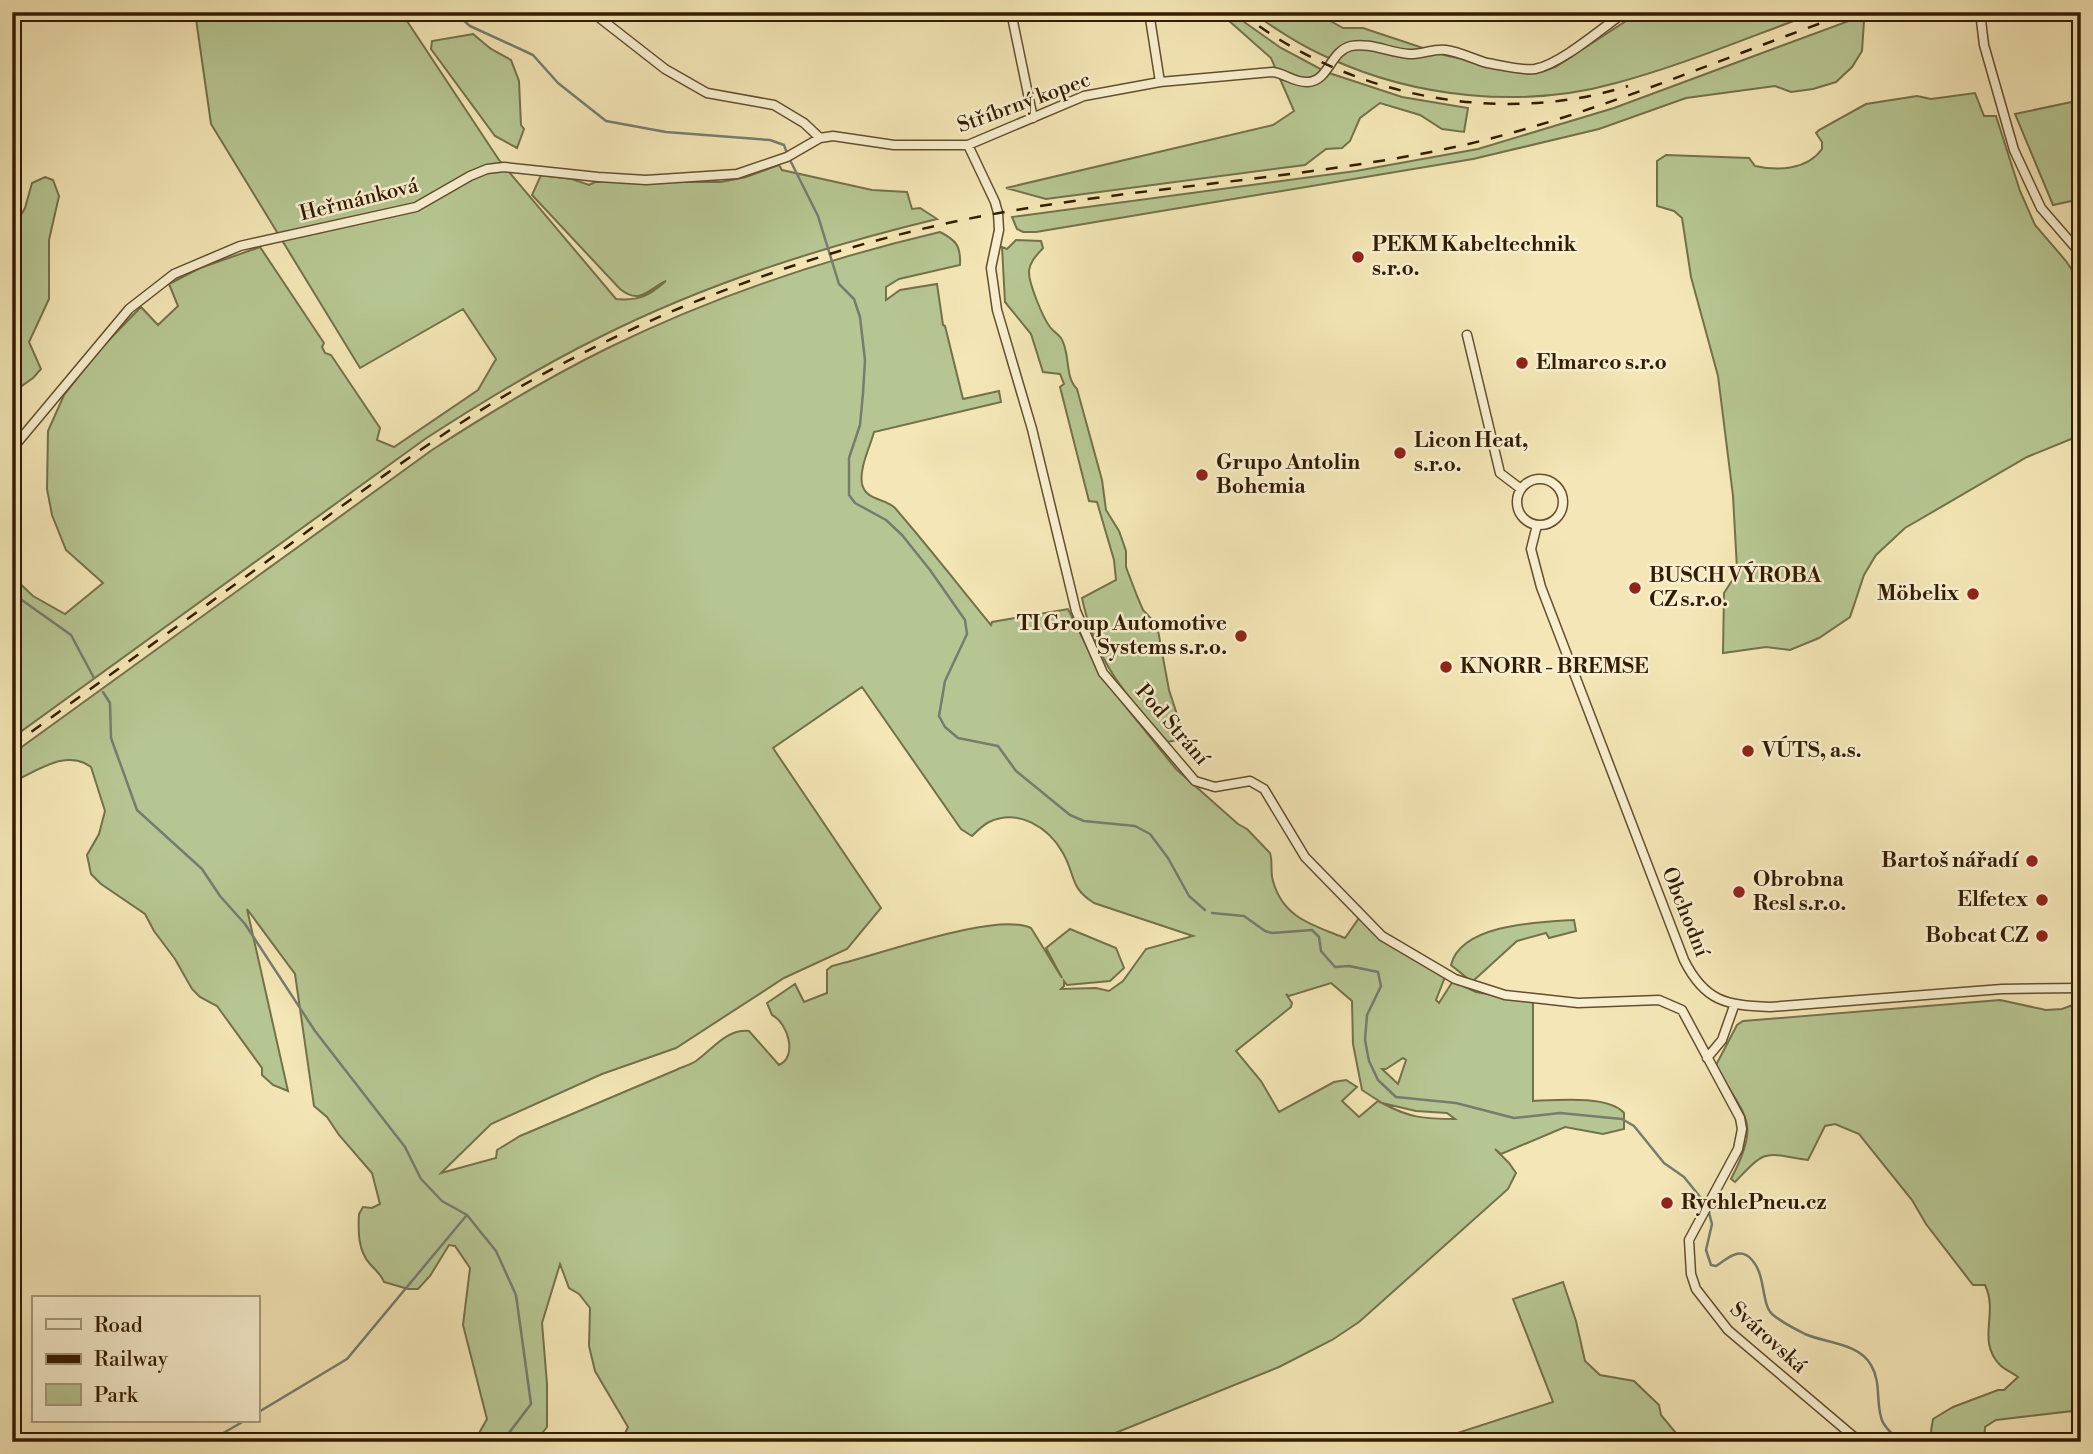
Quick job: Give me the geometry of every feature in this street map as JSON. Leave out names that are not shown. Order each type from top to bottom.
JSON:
[{"type":"street","points":[[592,12],[665,69],[707,93],[774,105],[804,123],[820,138]]},
{"type":"street","points":[[1011,12],[1033,118]]},
{"type":"street","points":[[1149,12],[1160,82]]},
{"type":"street","name":"Stříbrný kopec","points":[[820,138],[833,136],[894,145],[968,145],[1084,96],[1160,82],[1273,72],[1305,83],[1312,82],[1319,79],[1337,53],[1351,46],[1412,55],[1444,49],[1487,62],[1533,69],[1555,62],[1625,12]]},
{"type":"street","points":[[1980,12],[1984,45],[2014,150],[2042,208],[2081,254]]},
{"type":"street","name":"Heřmánková","points":[[12,449],[129,309],[174,274],[240,246],[416,207],[487,169],[504,167],[646,180],[737,174],[787,157],[820,138]]},
{"type":"street","name":"Pod Strání","points":[[968,145],[998,213],[999,230],[991,268],[997,310],[1032,429],[1076,611],[1103,673],[1195,780],[1215,787],[1250,781],[1264,789],[1305,857],[1382,936],[1455,979],[1505,995],[1578,1003],[1659,1000],[1682,1010],[1707,1058]]},
{"type":"street","points":[[1467,335],[1500,473],[1521,489]]},
{"type":"street","points":[[1542,479],[1550,481],[1561,494],[1562,510],[1547,524],[1537,525],[1522,517],[1517,499],[1526,483],[1542,479]]},
{"type":"street","name":"Obchodní","points":[[1537,525],[1531,549],[1541,587],[1684,960],[1703,989],[1734,1006],[1770,1007],[2002,989],[2081,988]]},
{"type":"street","points":[[1707,1058],[1722,1040],[1734,1006]]},
{"type":"street","name":"Svárovská","points":[[1707,1058],[1740,1118],[1742,1129],[1738,1149],[1689,1240],[1691,1274],[1696,1289],[1712,1311],[1754,1354],[1860,1442]]},
{"type":"green space","points":[[195,12],[401,12],[499,160],[616,299],[643,296],[666,281],[638,296],[627,294],[620,289],[532,195],[541,175],[572,179],[589,185],[595,182],[721,182],[746,177],[779,165],[782,170],[872,190],[907,192],[912,209],[920,208],[937,219],[808,254],[723,283],[577,348],[489,398],[425,439],[12,738],[12,576],[33,596],[65,614],[103,583],[66,550],[52,515],[47,489],[48,431],[64,395],[102,347],[141,307],[158,325],[178,306],[169,284],[200,268],[260,247],[324,343],[322,347],[325,353],[331,355],[380,428],[377,440],[394,447],[478,390],[496,359],[463,309],[360,368],[211,124]]},
{"type":"green space","points":[[1219,12],[1230,12],[1281,48],[1326,72],[1402,97],[1468,108],[1464,132],[1442,129],[1420,115],[1380,103],[1360,118],[1350,141],[1342,148],[1326,149],[1305,165],[1046,199],[1006,188],[1273,125],[1294,111],[1271,58]]},
{"type":"green space","points":[[1251,12],[1260,12],[1281,20],[1318,14],[1343,28],[1363,28],[1444,55],[1529,74],[1555,67],[1640,12],[1818,12],[1692,59],[1616,83],[1544,96],[1507,97],[1434,90],[1362,72],[1309,48]]},
{"type":"green space","points":[[1870,13],[1864,21],[1862,51],[1852,67],[1836,82],[1813,89],[1791,92],[1775,86],[1686,98],[1599,129],[1473,159],[1036,232],[1017,229],[1012,217],[1356,171],[1478,149],[1614,108]]},
{"type":"green space","points":[[473,34],[491,49],[511,60],[519,81],[521,125],[524,129],[517,148],[495,136],[431,49],[432,41]]},
{"type":"green space","points":[[1975,93],[1984,116],[1996,116],[2020,191],[2035,225],[2074,273],[2081,295],[2081,435],[2027,457],[1905,528],[1876,555],[1864,575],[1850,617],[1819,638],[1790,650],[1766,647],[1723,653],[1724,593],[1737,569],[1733,496],[1718,376],[1691,277],[1682,218],[1674,211],[1657,206],[1657,161],[1666,155],[1749,158],[1755,166],[1792,167],[1808,161],[1822,149],[1822,142],[1816,133],[1819,130],[1866,104],[1917,96],[1931,99]]},
{"type":"green space","points":[[2081,100],[2081,199],[2053,205],[2015,114]]},
{"type":"green space","points":[[45,177],[53,180],[59,196],[49,240],[49,299],[29,342],[41,369],[12,393],[12,230],[25,208],[32,183]]},
{"type":"green space","points":[[940,232],[956,244],[960,253],[960,265],[899,279],[886,287],[886,300],[900,290],[937,284],[943,325],[963,399],[999,391],[1001,402],[874,432],[861,478],[867,494],[895,508],[991,625],[992,622],[1068,609],[1095,663],[1117,696],[1176,769],[1247,829],[1270,853],[1273,881],[1284,904],[1292,912],[1311,924],[1345,938],[1359,918],[1445,977],[1436,1000],[1439,1003],[1453,981],[1476,992],[1533,1002],[1533,1101],[1582,1100],[1607,1103],[1624,1113],[1624,1129],[1603,1134],[1565,1127],[1501,1154],[1495,1149],[1516,1173],[1508,1189],[1359,1322],[1332,1340],[1279,1367],[1093,1442],[621,1442],[628,1427],[595,1371],[589,1346],[590,1308],[579,1294],[569,1288],[560,1264],[542,1323],[547,1427],[535,1442],[474,1442],[487,1419],[463,1325],[470,1268],[455,1246],[449,1245],[430,1276],[418,1289],[408,1289],[384,1282],[366,1259],[360,1240],[359,1214],[363,1207],[372,1208],[380,1204],[372,1173],[327,1117],[314,1106],[295,974],[247,909],[288,1091],[273,1085],[262,1075],[262,1068],[217,1006],[200,997],[192,989],[145,914],[91,874],[87,855],[99,834],[105,811],[91,767],[71,760],[61,761],[12,782],[12,754],[432,450],[518,396],[608,348],[688,312],[812,267]],"holes":[[[862,687],[961,829],[972,836],[987,823],[1000,818],[1011,817],[1032,823],[1057,844],[1080,892],[1094,903],[1193,936],[1146,949],[1123,981],[1109,991],[1096,988],[1061,989],[1064,981],[1067,985],[1110,981],[1124,968],[1116,948],[1070,929],[1046,948],[1062,978],[1031,928],[1014,924],[963,930],[832,966],[827,970],[827,993],[804,1002],[795,984],[767,1003],[772,1015],[783,1025],[789,1040],[788,1055],[779,1065],[749,1031],[733,1033],[691,1064],[520,1136],[497,1150],[496,1158],[441,1173],[491,1124],[602,1074],[676,1048],[784,978],[847,949],[881,908],[773,748]],[[1331,983],[1352,1001],[1353,1044],[1362,1090],[1382,1103],[1378,1101],[1359,1117],[1342,1101],[1357,1087],[1346,1080],[1334,1082],[1279,1112],[1261,1081],[1236,1051],[1291,1007],[1292,1003],[1286,994],[1289,996]],[[1403,1058],[1406,1060],[1398,1084],[1382,1069]],[[1382,1103],[1416,1111],[1447,1113],[1455,1119],[1417,1117]]]},
{"type":"green space","points":[[1016,240],[1041,241],[1043,248],[1030,267],[1031,283],[1047,322],[1064,344],[1070,378],[1077,389],[1102,480],[1106,510],[1119,531],[1126,551],[1126,567],[1143,610],[1157,625],[1169,690],[1185,739],[1167,742],[1138,708],[1114,676],[1088,620],[1082,598],[1116,580],[1114,560],[1097,502],[1089,501],[1060,387],[1064,384],[1060,374],[1043,372],[1031,334],[1005,302],[1002,247],[1007,249]]},
{"type":"green space","points":[[1574,920],[1576,931],[1549,938],[1546,933],[1517,941],[1472,982],[1451,965],[1458,951],[1485,933],[1522,924]]},
{"type":"green space","points":[[2000,1000],[2046,1010],[2062,1009],[2081,1002],[2081,1410],[1996,1420],[1985,1427],[1984,1442],[1934,1442],[1931,1431],[1933,1419],[1953,1407],[2004,1390],[2018,1377],[2000,1365],[1989,1346],[1990,1306],[1985,1285],[1973,1285],[1926,1224],[1912,1200],[1859,1134],[1835,1124],[1825,1126],[1808,1160],[1767,1156],[1760,1158],[1735,1182],[1731,1179],[1746,1143],[1746,1119],[1716,1065],[1737,1025],[1743,1021]]},
{"type":"green space","points":[[1563,1282],[1585,1361],[1600,1375],[1634,1381],[1659,1405],[1661,1415],[1680,1442],[1430,1442],[1553,1402],[1513,1299]]},
{"type":"waterway","points":[[454,12],[470,26],[533,55],[558,83],[606,121],[666,132],[770,140],[784,145],[787,153]]},
{"type":"waterway","points":[[790,160],[818,216],[839,284],[854,299],[860,317],[865,360],[863,393],[860,425],[849,458],[849,495],[855,503],[886,520],[902,535],[965,620],[967,634],[945,681],[939,716],[945,727],[958,738],[998,746],[1016,771],[1070,815],[1084,821],[1135,826],[1150,834],[1168,858],[1189,896],[1205,910]]},
{"type":"waterway","points":[[12,593],[71,635],[94,678]]},
{"type":"waterway","points":[[103,692],[110,703],[111,738],[137,810],[202,869],[220,896],[245,924],[315,1031],[405,1147],[421,1179],[442,1201],[467,1215],[496,1251],[516,1295],[531,1404],[502,1442]]},
{"type":"waterway","points":[[1212,913],[1244,916],[1272,933],[1312,930],[1319,937],[1321,951],[1335,967],[1349,966],[1378,972],[1381,986],[1367,1015],[1365,1040],[1369,1061],[1378,1080],[1396,1097],[1456,1103],[1514,1118],[1560,1113],[1622,1119],[1634,1126],[1664,1163],[1684,1177],[1705,1203]]},
{"type":"waterway","points":[[1708,1209],[1712,1224],[1706,1250],[1711,1265],[1716,1266],[1734,1255],[1748,1256],[1759,1273],[1766,1303],[1772,1314],[1805,1334],[1850,1348],[1866,1358],[1876,1378],[1882,1421],[1901,1442]]},
{"type":"waterway","points":[[259,1412],[347,1359],[466,1216]]},
{"type":"waterway","points":[[208,1442],[242,1422]]},
{"type":"railway","points":[[1240,12],[1282,41],[1327,65],[1375,83],[1425,96],[1476,103],[1528,104],[1579,98],[1628,86]]},
{"type":"railway","points":[[12,746],[439,437],[499,399],[585,352],[705,298],[833,253],[965,219],[1051,204],[1368,163],[1476,142],[1639,92],[1852,12]]},
{"type":"place","name":"PEKM Kabeltechnik s.r.o.","points":[[1358,257]]},
{"type":"place","name":"Elmarco s.r.o","points":[[1522,363]]},
{"type":"place","name":"Licon Heat, s.r.o.","points":[[1400,453]]},
{"type":"place","name":"Grupo Antolin Bohemia","points":[[1202,475]]},
{"type":"place","name":"BUSCH VÝROBA CZ s.r.o.","points":[[1635,588]]},
{"type":"place","name":"Möbelix","points":[[1973,594]]},
{"type":"place","name":"TI Group Automotive Systems s.r.o.","points":[[1241,636]]},
{"type":"place","name":"KNORR - BREMSE","points":[[1446,667]]},
{"type":"place","name":"VÚTS, a.s.","points":[[1748,751]]},
{"type":"place","name":"Bartoš nářadí","points":[[2032,861]]},
{"type":"place","name":"Obrobna Resl s.r.o.","points":[[1739,892]]},
{"type":"place","name":"Elfetex","points":[[2042,900]]},
{"type":"place","name":"Bobcat CZ","points":[[2042,936]]},
{"type":"place","name":"RychlePneu.cz","points":[[1667,1203]]}]
